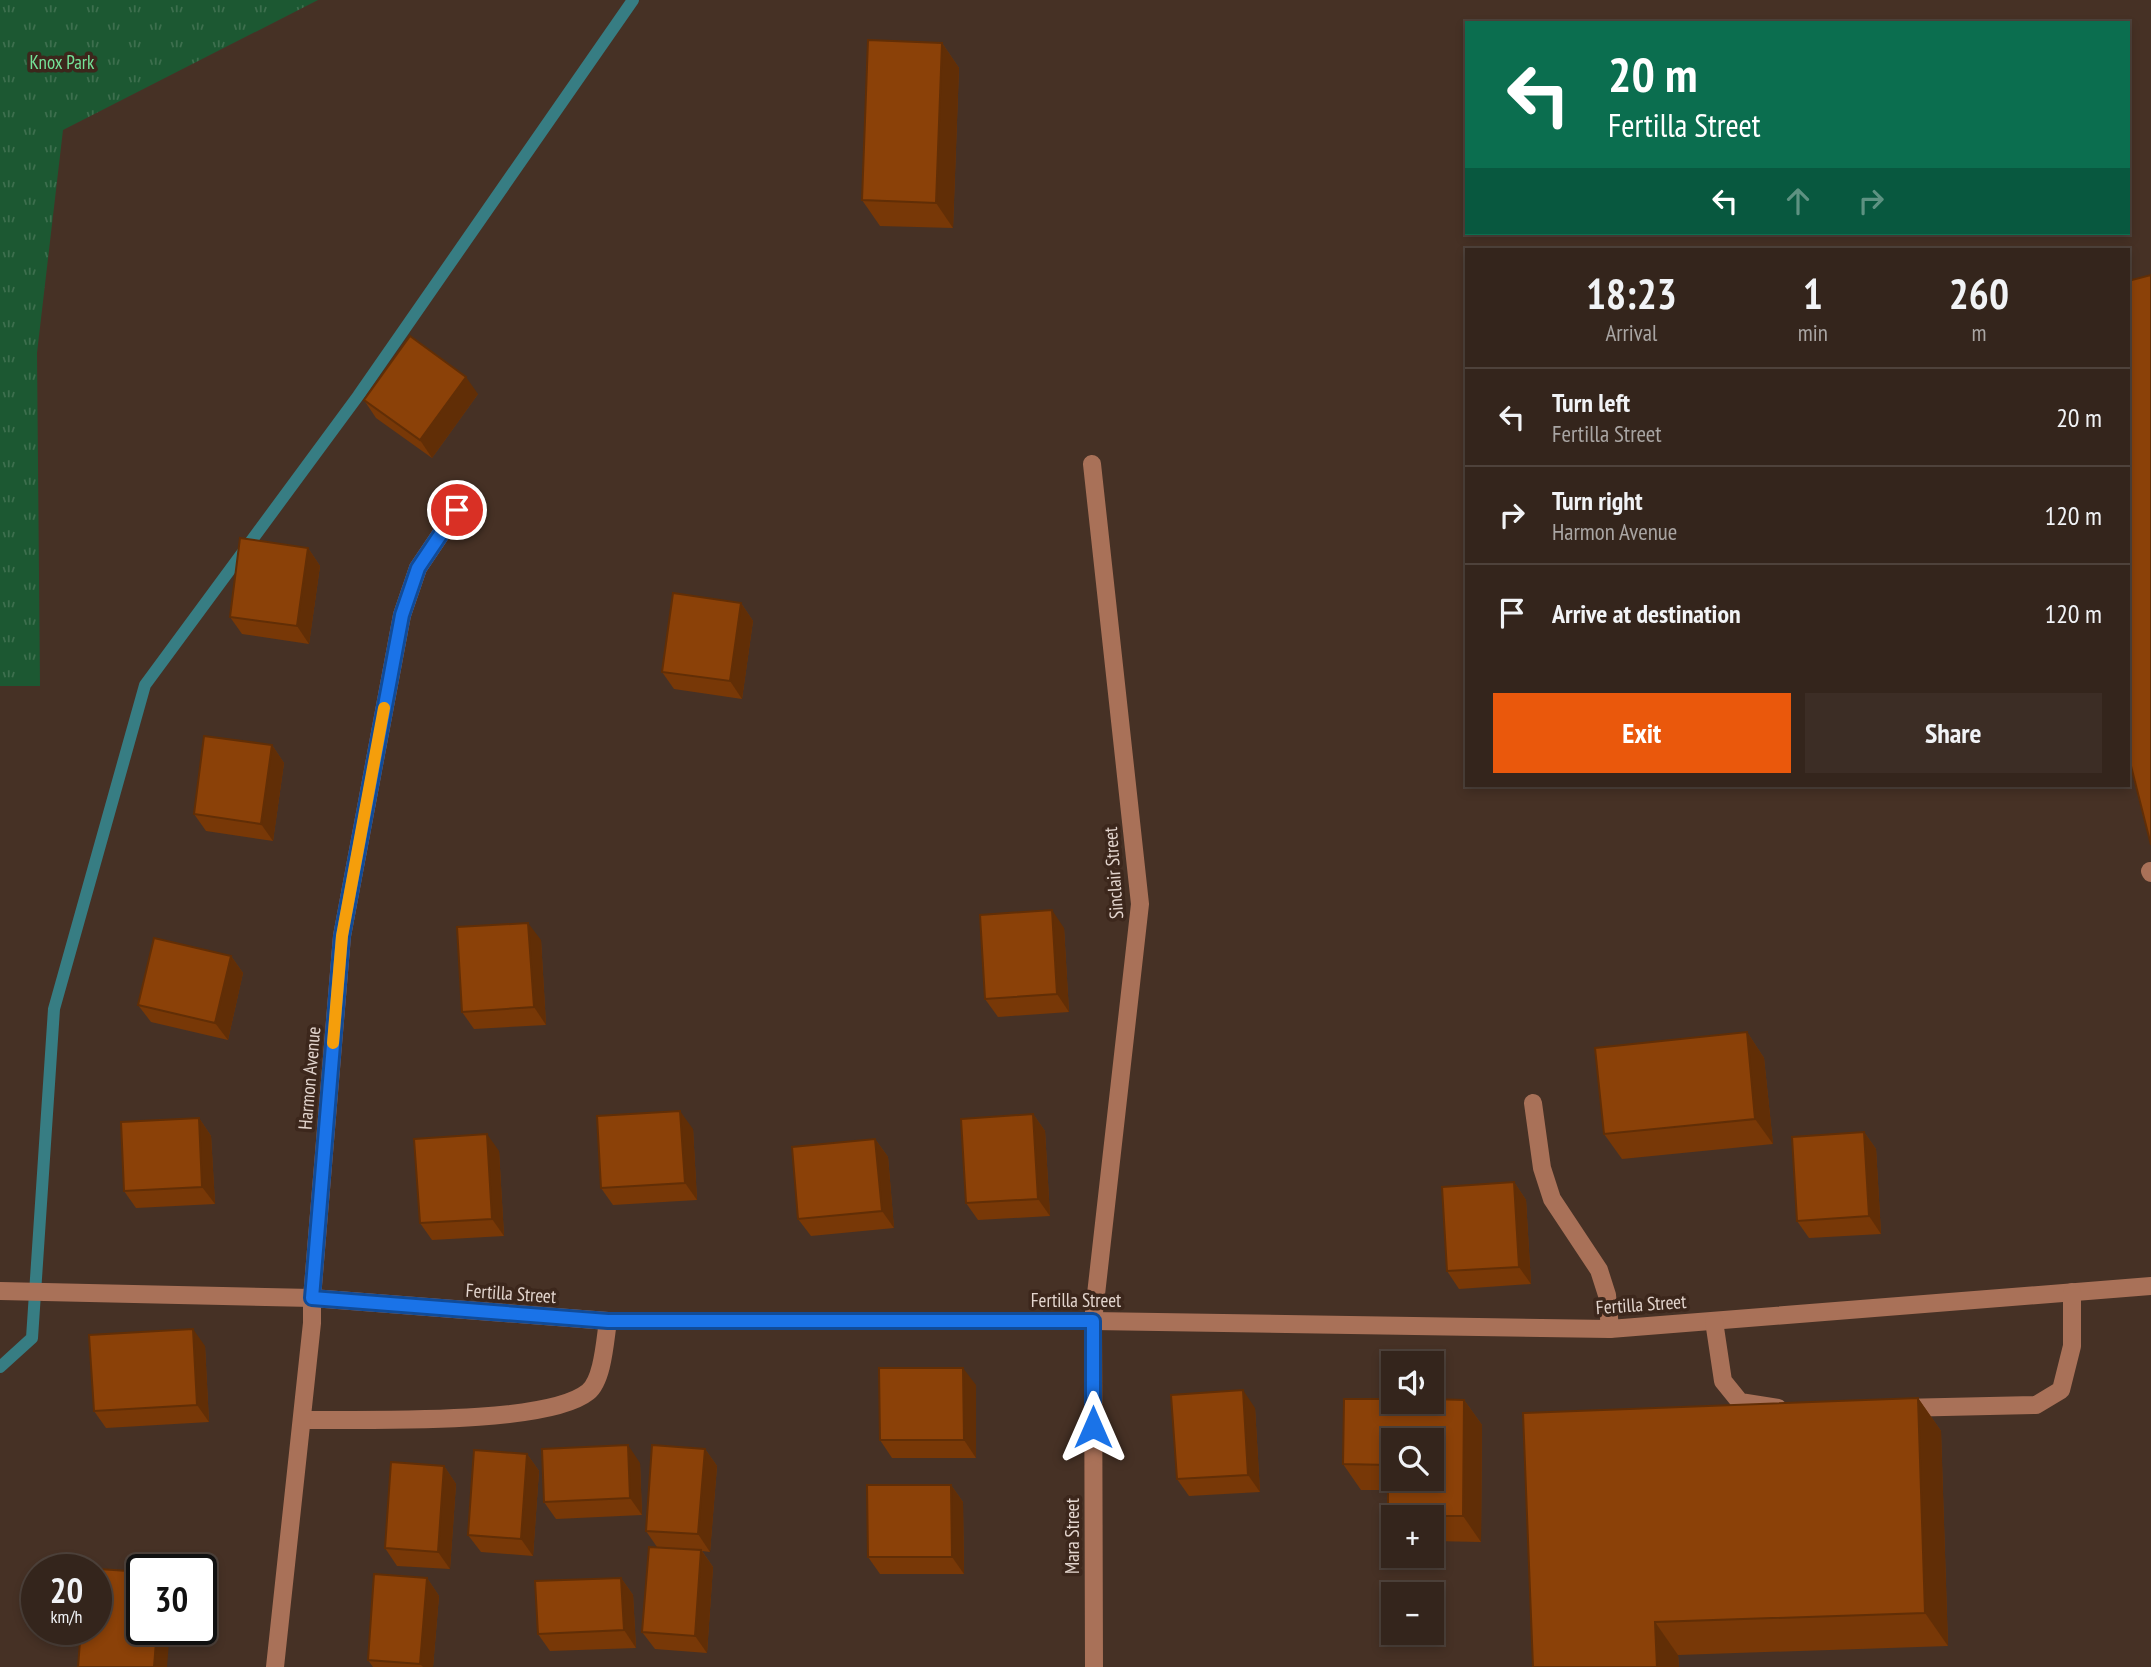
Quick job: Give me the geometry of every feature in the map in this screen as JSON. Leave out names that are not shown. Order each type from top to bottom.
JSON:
[{"type":"street","name":"Sinclair Street","points":[[1092,464],[1140,904],[1093,1321]]},
{"type":"street","name":"Harmon Avenue","points":[[275,1667],[312,1323],[342,936],[402,615],[418,568],[457,510]]},
{"type":"street","points":[[1533,1103],[1545,1178],[1552,1199],[1599,1270],[1611,1329]]},
{"type":"street","name":"Fertilla Street","points":[[0,1291],[312,1298],[608,1321],[1093,1321],[1611,1329],[2151,1286]]},
{"type":"street","points":[[1877,1408],[2036,1405],[2061,1390],[2072,1346],[2072,1292]]},
{"type":"street","points":[[302,1420],[466,1418],[538,1410],[571,1402],[590,1391],[601,1365],[608,1321]]},
{"type":"street","name":"Mara Street","points":[[1093,1321],[1094,1667]]},
{"type":"street","points":[[1714,1321],[1723,1381],[1740,1402],[1797,1410]]},
{"type":"green space","name":"Knox Park","points":[[0,0],[318,0],[63,130],[37,353],[40,686],[0,686]]},
{"type":"building","points":[[868,40],[942,43],[936,203],[862,200]]},
{"type":"building","points":[[2151,275],[2151,845],[2130,762],[2130,280]]},
{"type":"building","points":[[410,336],[466,377],[420,440],[364,400]]},
{"type":"building","points":[[240,538],[308,548],[297,626],[230,617]]},
{"type":"building","points":[[673,593],[741,603],[730,681],[662,672]]},
{"type":"building","points":[[204,736],[272,745],[261,824],[194,814]]},
{"type":"building","points":[[1052,910],[1057,994],[985,999],[980,915]]},
{"type":"building","points":[[528,923],[534,1007],[462,1012],[457,927]]},
{"type":"building","points":[[154,938],[231,956],[215,1023],[138,1005]]},
{"type":"building","points":[[1747,1032],[1755,1119],[1604,1134],[1595,1048]]},
{"type":"building","points":[[680,1111],[685,1183],[601,1188],[597,1116]]},
{"type":"building","points":[[1033,1114],[1038,1199],[966,1203],[961,1119]]},
{"type":"building","points":[[199,1118],[202,1187],[124,1191],[121,1122]]},
{"type":"building","points":[[1864,1132],[1869,1216],[1797,1221],[1792,1137]]},
{"type":"building","points":[[487,1134],[492,1219],[420,1223],[414,1139]]},
{"type":"building","points":[[875,1139],[882,1211],[798,1219],[792,1147]]},
{"type":"building","points":[[1514,1182],[1519,1267],[1447,1271],[1442,1187]]},
{"type":"building","points":[[193,1329],[197,1405],[94,1411],[89,1335]]},
{"type":"building","points":[[879,1368],[963,1368],[964,1440],[880,1440]]},
{"type":"building","points":[[1243,1390],[1248,1475],[1177,1479],[1171,1395]]},
{"type":"building","points":[[1918,1398],[1925,1613],[1655,1622],[1657,1667],[1533,1667],[1523,1413]]},
{"type":"building","points":[[1344,1399],[1381,1399],[1381,1414],[1444,1414],[1444,1399],[1464,1400],[1463,1516],[1444,1516],[1444,1505],[1388,1505],[1388,1491],[1444,1491],[1444,1428],[1381,1428],[1381,1465],[1343,1464]]},
{"type":"building","points":[[628,1445],[630,1498],[544,1502],[542,1449]]},
{"type":"building","points":[[652,1445],[705,1449],[698,1534],[646,1531]]},
{"type":"building","points":[[474,1450],[527,1454],[521,1539],[468,1535]]},
{"type":"building","points":[[391,1462],[444,1466],[438,1552],[385,1548]]},
{"type":"building","points":[[867,1485],[951,1485],[952,1557],[868,1557]]},
{"type":"building","points":[[649,1547],[701,1550],[695,1636],[642,1632]]},
{"type":"building","points":[[112,1570],[126,1571],[126,1645],[156,1645],[154,1667],[78,1667],[80,1645],[112,1645]]},
{"type":"building","points":[[374,1574],[427,1578],[420,1664],[368,1660]]},
{"type":"building","points":[[621,1578],[624,1630],[538,1634],[535,1581]]},
{"type":"waterway","points":[[0,1367],[32,1338],[54,1009],[145,685],[358,396],[633,0]]},
{"type":"slow traffic","points":[[333,1043],[342,936],[384,708]]},
{"type":"route","points":[[457,510],[418,568],[402,615],[342,936],[312,1298],[608,1321],[1093,1321],[1093,1427]]}]
